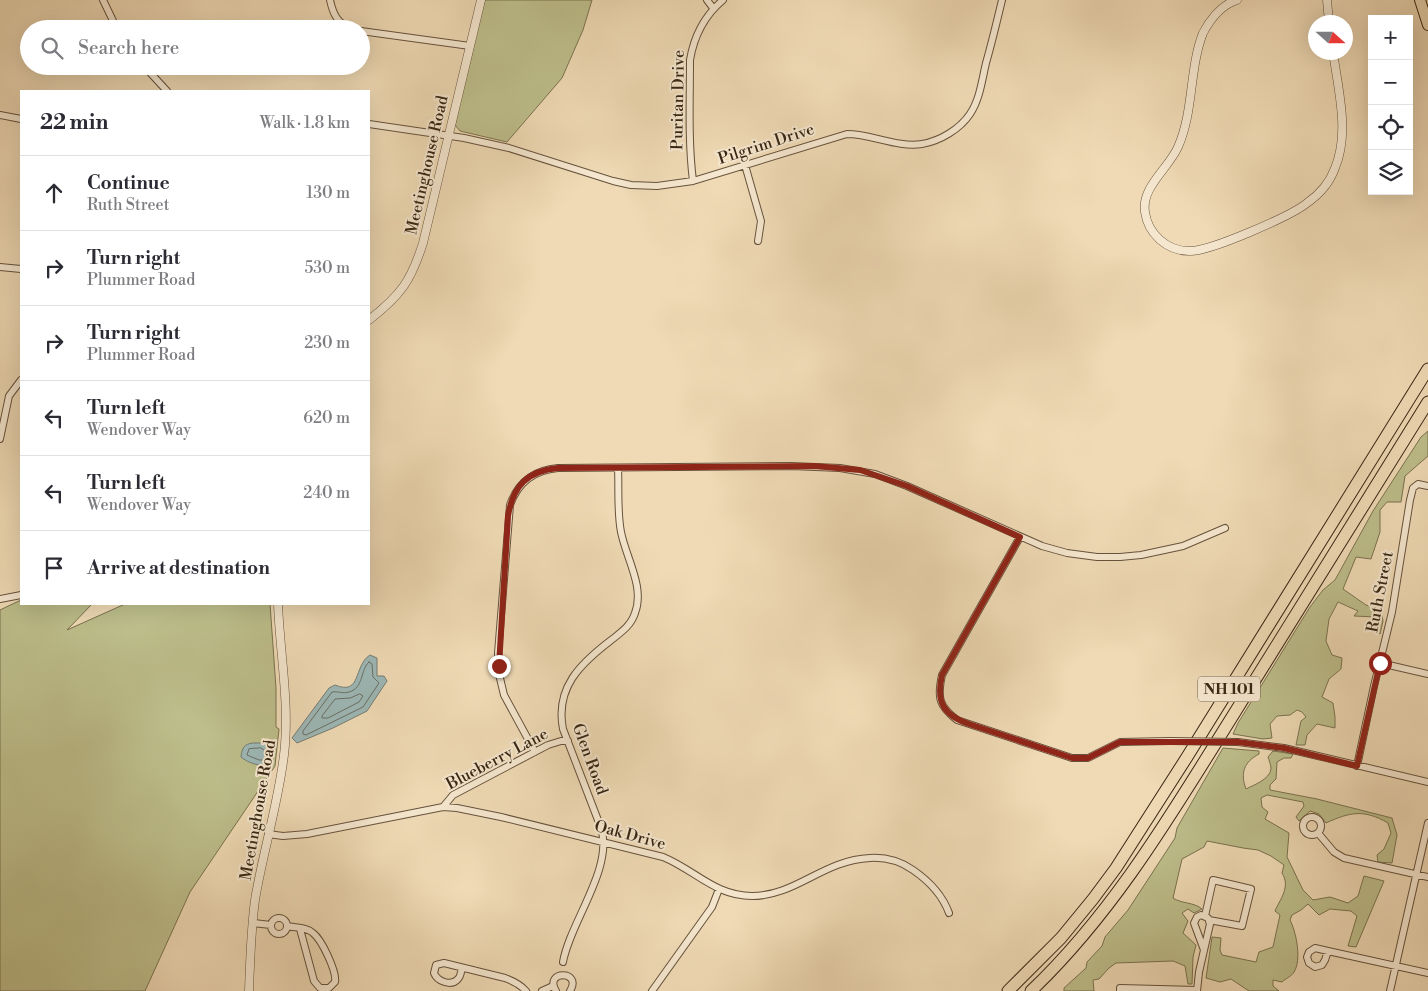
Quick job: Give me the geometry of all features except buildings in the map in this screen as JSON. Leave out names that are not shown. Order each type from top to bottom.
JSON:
[{"type":"highway","points":[[1420,0],[1428,25]]},
{"type":"highway","name":"NH 101","points":[[1008,991],[1061,938],[1094,899],[1116,868],[1428,369]]},
{"type":"highway","name":"NH 101","points":[[1031,991],[1083,937],[1130,877],[1428,402]]},
{"type":"street","points":[[103,0],[113,20]]},
{"type":"street","points":[[330,0],[337,20]]},
{"type":"street","name":"Meetinghouse Road","points":[[370,319],[394,299],[415,268],[423,243],[481,0]]},
{"type":"street","points":[[707,0],[713,8]]},
{"type":"street","name":"Puritan Drive","points":[[693,181],[691,162],[690,60],[696,35],[713,8],[723,0]]},
{"type":"street","name":"Pilgrim Drive","points":[[370,124],[449,135],[509,148],[612,181],[631,185],[657,186],[693,181],[847,134],[872,136],[903,144],[922,144],[941,138],[957,128],[970,114],[978,97],[1002,0]]},
{"type":"street","points":[[1237,0],[1226,4],[1216,13],[1203,32],[1198,49],[1190,104],[1182,139],[1171,160],[1152,185],[1145,202],[1146,219],[1152,231],[1159,240],[1170,247],[1188,252],[1207,249],[1299,209],[1323,189],[1335,168],[1342,140],[1334,60]]},
{"type":"street","points":[[1327,0],[1328,15]]},
{"type":"street","points":[[370,33],[470,46]]},
{"type":"street","points":[[152,75],[166,90]]},
{"type":"street","points":[[0,115],[20,120]]},
{"type":"street","points":[[745,166],[761,220],[758,241]]},
{"type":"street","points":[[0,267],[20,269]]},
{"type":"street","points":[[0,439],[9,396],[20,381]]},
{"type":"street","points":[[535,752],[504,695],[500,682],[498,654],[510,505],[520,484],[542,471],[558,468],[814,466],[860,470],[915,489],[1042,546],[1067,554],[1097,557],[1120,558],[1183,546],[1225,528]]},
{"type":"street","name":"Glen Road","points":[[604,842],[568,741],[562,722],[562,710],[566,690],[580,666],[592,654],[629,625],[637,609],[637,586],[622,539],[618,468]]},
{"type":"street","name":"Ruth Street","points":[[1357,766],[1392,612],[1413,488],[1418,484],[1428,486]]},
{"type":"street","points":[[1020,537],[942,675],[939,696],[943,706],[958,720],[1072,758],[1088,758],[1120,742],[1238,742],[1284,748],[1428,782]]},
{"type":"street","points":[[0,599],[20,595]]},
{"type":"street","name":"Meetinghouse Road","points":[[249,991],[252,923],[282,766],[285,734],[285,701],[278,605]]},
{"type":"street","points":[[1380,663],[1428,674]]},
{"type":"street","name":"Blueberry Lane","points":[[443,807],[453,795],[555,742],[568,741]]},
{"type":"street","name":"Oak Drive","points":[[268,834],[283,836],[307,834],[443,807],[457,808],[604,842],[668,860],[718,889],[738,895],[769,895],[791,887],[838,863],[864,858],[883,858],[901,863],[923,876],[941,896],[949,913]]},
{"type":"street","points":[[1390,991],[1428,823]]},
{"type":"street","points":[[1318,833],[1334,852],[1344,858],[1428,877]]},
{"type":"street","points":[[563,962],[596,876],[604,842]]},
{"type":"street","points":[[1120,991],[1120,988],[1197,990],[1210,925],[1207,918],[1213,880],[1251,889],[1242,926],[1207,918],[1198,916],[1194,923],[1204,950]]},
{"type":"street","points":[[652,991],[712,907],[718,889]]},
{"type":"street","points":[[280,918],[284,920],[285,931],[279,934],[273,931],[271,925],[274,920],[280,918]]},
{"type":"street","points":[[252,923],[271,925]]},
{"type":"street","points":[[286,926],[300,928],[312,932],[324,948],[336,976],[334,984],[329,988],[320,988],[315,984],[300,928]]},
{"type":"street","points":[[1328,950],[1428,973]]},
{"type":"street","points":[[462,968],[511,980],[520,984],[526,991]]},
{"type":"street","points":[[542,991],[555,988],[556,977],[565,975],[572,981],[570,991]]},
{"type":"green space","points":[[483,0],[592,0],[583,30],[562,78],[507,142],[460,131],[455,125]]},
{"type":"green space","points":[[1428,431],[1428,456],[1405,476],[1401,502],[1387,502],[1380,510],[1380,532],[1371,559],[1356,557],[1343,589],[1366,605],[1381,610],[1383,621],[1380,634],[1374,629],[1376,617],[1354,616],[1358,611],[1338,602],[1329,619],[1326,641],[1332,655],[1342,658],[1341,669],[1329,679],[1322,697],[1333,703],[1335,728],[1317,724],[1307,735],[1305,745],[1296,745],[1301,721],[1306,717],[1297,710],[1290,715],[1277,716],[1270,724],[1272,738],[1263,739],[1233,734],[1310,607],[1323,590],[1335,580],[1373,511],[1421,437]]},
{"type":"green space","points":[[20,600],[20,605],[91,605],[67,630],[123,605],[270,605],[276,688],[276,727],[279,729],[275,766],[190,892],[145,991],[0,991],[0,610]]},
{"type":"green space","points":[[1223,748],[1259,751],[1259,754],[1245,768],[1243,778],[1246,789],[1268,776],[1271,769],[1268,757],[1273,751],[1293,754],[1291,758],[1284,758],[1277,762],[1276,779],[1270,785],[1270,790],[1317,799],[1392,818],[1397,835],[1392,863],[1378,862],[1377,855],[1384,849],[1391,833],[1388,823],[1364,814],[1350,814],[1326,823],[1319,814],[1310,811],[1299,821],[1296,817],[1304,806],[1303,802],[1267,795],[1261,798],[1262,807],[1268,812],[1265,819],[1289,833],[1287,857],[1303,890],[1313,900],[1330,897],[1348,903],[1358,896],[1364,876],[1384,881],[1356,947],[1348,946],[1357,916],[1351,911],[1330,909],[1319,915],[1308,904],[1292,915],[1290,920],[1296,938],[1298,960],[1294,972],[1290,976],[1282,982],[1273,980],[1273,986],[1279,991],[1249,991],[1231,979],[1220,982],[1206,978],[1212,937],[1221,938],[1220,950],[1222,955],[1256,962],[1259,952],[1273,947],[1280,915],[1275,911],[1285,888],[1282,873],[1284,865],[1271,856],[1258,850],[1207,841],[1204,847],[1182,859],[1173,898],[1202,909],[1194,913],[1188,909],[1182,913],[1188,921],[1183,933],[1196,945],[1193,957],[1192,984],[1188,984],[1185,966],[1173,961],[1116,963],[1099,979],[1093,980],[1094,991],[1064,991],[1064,988],[1086,968],[1087,962],[1102,946],[1105,937],[1128,910],[1175,838],[1177,828]]},
{"type":"water","points":[[370,655],[377,658],[377,676],[384,676],[387,681],[367,711],[297,743],[292,738],[329,688],[335,685],[349,686],[353,683],[361,666]]},
{"type":"water","points":[[263,743],[272,748],[271,763],[264,765],[255,764],[241,757],[244,747],[247,744]]},
{"type":"route","points":[[499,666],[498,654],[508,516],[514,494],[520,484],[528,478],[548,469],[558,468],[791,466],[820,466],[860,470],[875,474],[923,492],[1020,537],[942,675],[939,696],[943,706],[949,714],[969,724],[1072,758],[1088,758],[1097,755],[1120,742],[1238,742],[1284,748],[1357,766],[1380,663]]}]
